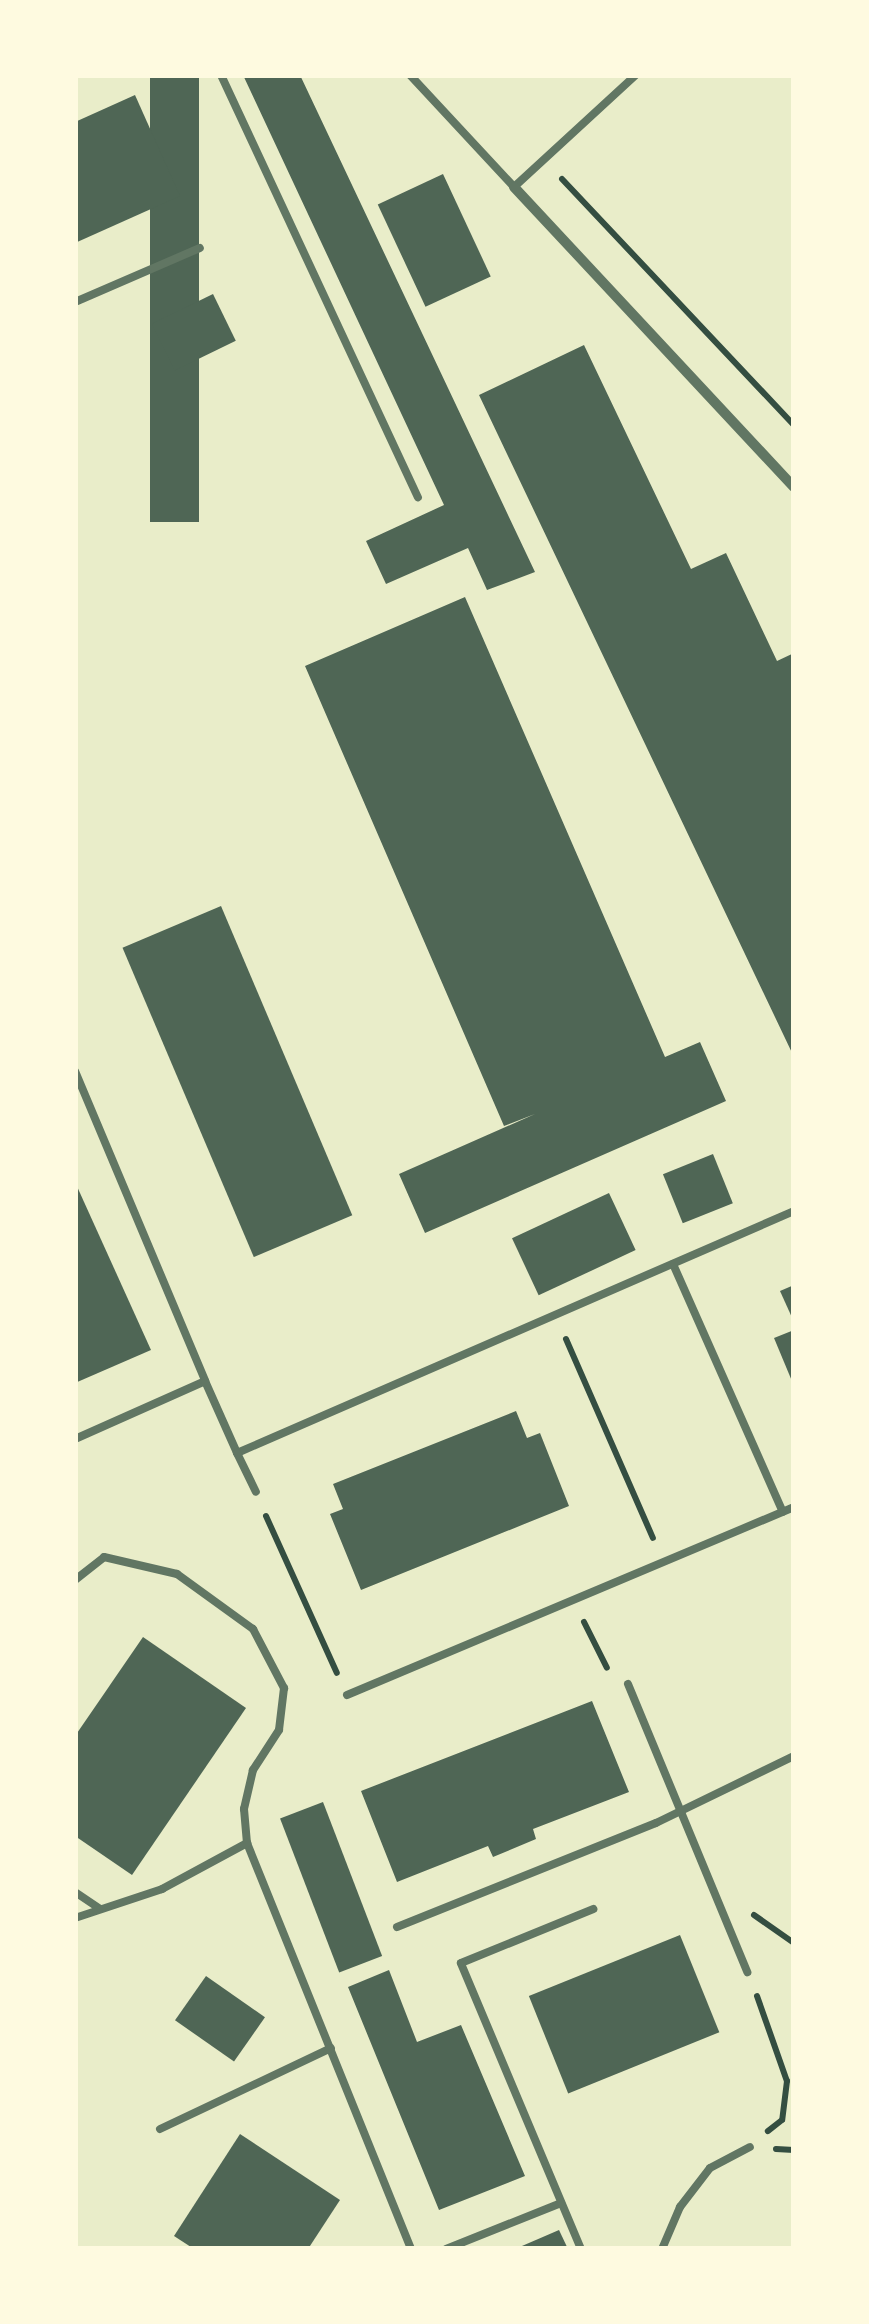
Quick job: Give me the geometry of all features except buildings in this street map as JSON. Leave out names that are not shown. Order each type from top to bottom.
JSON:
[{"type":"street","points":[[514,188],[794,488]]},
{"type":"lane","points":[[221,75],[418,498]]},
{"type":"lane","points":[[410,75],[514,188],[636,75]]},
{"type":"lane","points":[[75,302],[200,248]]},
{"type":"lane","points":[[75,1071],[256,1492]]},
{"type":"lane","points":[[238,1452],[794,1212]]},
{"type":"lane","points":[[672,1264],[783,1512]]},
{"type":"lane","points":[[75,1439],[206,1381]]},
{"type":"lane","points":[[347,1695],[794,1507]]},
{"type":"lane","points":[[75,1580],[104,1558],[177,1574],[253,1629],[284,1688],[279,1730],[253,1770],[244,1809],[247,1843],[410,2249]]},
{"type":"lane","points":[[628,1684],[747,1972]]},
{"type":"lane","points":[[397,1927],[682,1810],[794,1756]]},
{"type":"lane","points":[[75,1918],[162,1889],[247,1843]]},
{"type":"lane","points":[[75,1892],[100,1910]]},
{"type":"lane","points":[[581,2249],[461,1963],[593,1909]]},
{"type":"lane","points":[[160,2129],[331,2048]]},
{"type":"lane","points":[[662,2249],[680,2207],[710,2168],[750,2147]]},
{"type":"lane","points":[[446,2249],[561,2202]]},
{"type":"path","points":[[544,160],[794,425]]},
{"type":"path","points":[[556,1315],[664,1562]]},
{"type":"path","points":[[256,1492],[347,1695]]},
{"type":"path","points":[[575,1600],[601,1663],[628,1684]]},
{"type":"path","points":[[747,1972],[774,2034],[787,2081],[782,2120],[750,2147]]}]
